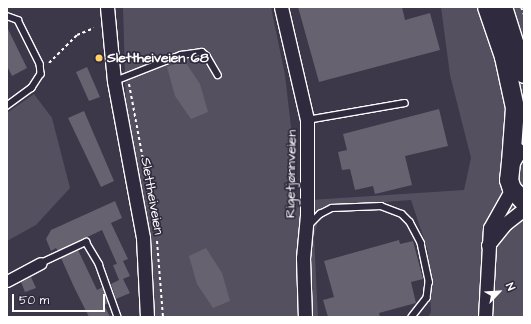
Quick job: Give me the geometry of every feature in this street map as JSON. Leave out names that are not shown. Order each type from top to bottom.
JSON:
[{"type":"highway","points":[[487,7],[504,57],[515,108],[509,180],[518,196]]},
{"type":"highway","points":[[503,7],[524,74]]},
{"type":"highway","points":[[511,162],[524,147]]},
{"type":"street","name":"Slettheiveien","points":[[106,7],[114,81],[143,238],[147,317]]},
{"type":"street","name":"Rigetjønnveien","points":[[282,7],[307,120],[306,228],[303,258],[305,317]]},
{"type":"street","points":[[485,317],[490,228],[518,196]]},
{"type":"street","points":[[488,245],[505,224],[524,209]]},
{"type":"street","points":[[7,281],[41,263]]},
{"type":"lane","points":[[7,16],[18,20],[40,64],[41,74],[32,88],[7,106]]},
{"type":"lane","points":[[114,81],[193,52],[202,52],[207,56],[218,75]]},
{"type":"lane","name":"Rigetjønnveien","points":[[307,120],[405,103]]},
{"type":"lane","name":"Rigetjønnveien","points":[[306,228],[320,214],[332,208],[381,206],[402,214],[410,222],[421,243],[429,282],[427,298],[412,317]]},
{"type":"lane","points":[[41,263],[86,242],[99,264],[118,317]]},
{"type":"path","points":[[521,7],[524,15]]},
{"type":"path","points":[[40,64],[50,62],[83,31],[94,28]]},
{"type":"shaded area","points":[[123,7],[271,7],[285,75],[295,162],[295,201],[464,190],[471,158],[450,75],[441,7],[524,7],[524,317],[428,317],[431,312],[428,251],[411,200],[322,207],[314,236],[318,317],[145,317],[127,141]]},
{"type":"shaded area","points":[[34,94],[52,118],[70,188],[36,225],[7,241],[7,113]]},
{"type":"building","points":[[298,7],[402,7],[405,20],[430,13],[440,50],[319,82]]},
{"type":"building","points":[[7,27],[27,68],[12,76],[7,66]]},
{"type":"building","points":[[184,60],[200,84],[208,112],[191,119],[175,96],[167,67]]},
{"type":"building","points":[[87,67],[100,97],[89,101],[76,72]]},
{"type":"building","points":[[439,109],[448,146],[405,156],[412,185],[375,194],[373,186],[355,190],[350,169],[342,170],[338,152],[347,150],[343,134]]},
{"type":"building","points":[[84,111],[114,181],[101,187],[68,118]]},
{"type":"building","points":[[115,201],[122,218],[111,223],[128,259],[123,261],[130,276],[123,279],[130,293],[116,299],[111,284],[119,280],[113,265],[117,264],[102,230],[58,251],[56,248],[51,251],[46,239],[51,230]]},
{"type":"building","points":[[399,240],[400,244],[413,241],[423,279],[411,282],[416,303],[379,313],[380,317],[328,317],[323,300],[334,297],[324,261]]},
{"type":"building","points":[[206,248],[222,273],[230,301],[213,308],[197,284],[189,256]]},
{"type":"building","points":[[78,250],[97,290],[103,287],[108,303],[104,305],[110,317],[89,317],[74,287],[61,258]]},
{"type":"building","points":[[31,277],[36,288],[25,292],[21,282]]},
{"type":"place","name":"Slettheiveien 68","points":[[99,58]]}]
